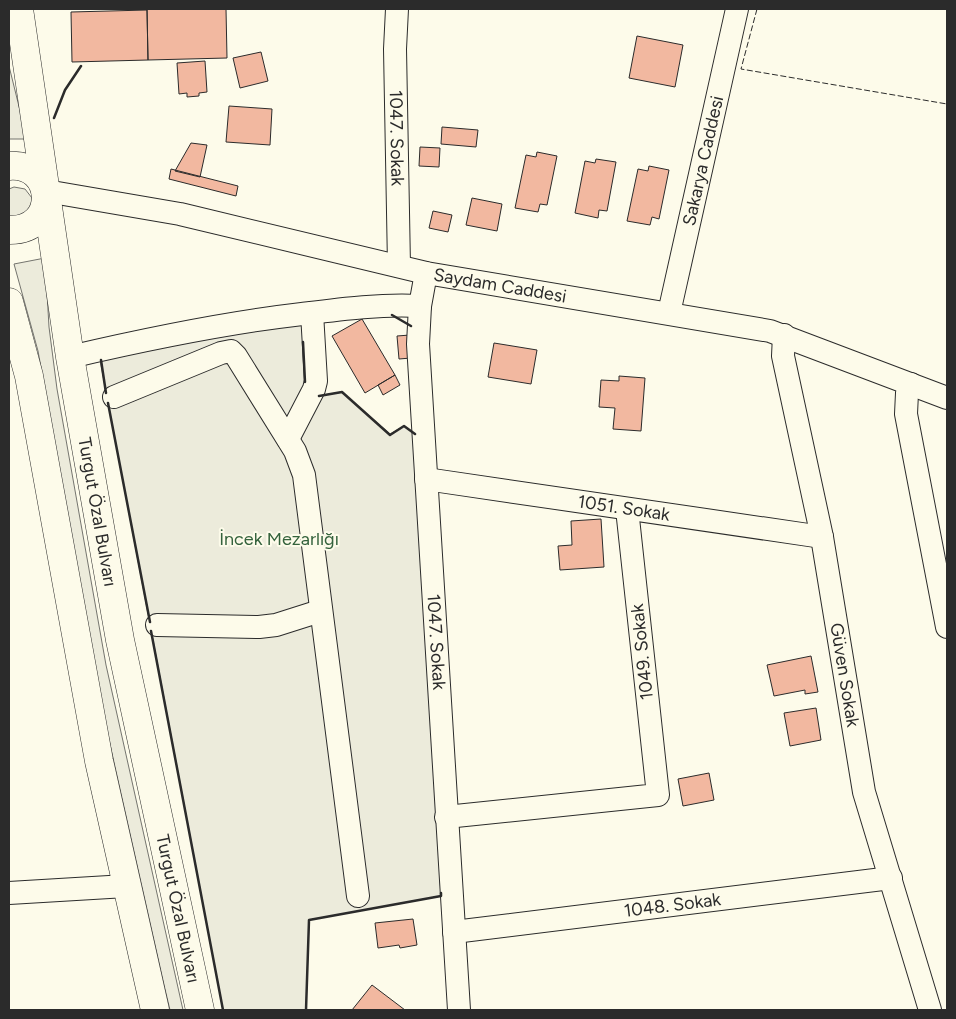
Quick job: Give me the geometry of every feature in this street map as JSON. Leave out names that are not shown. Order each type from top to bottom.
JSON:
[{"type":"main road","name":"Turgut Özal Bulvarı","points":[[19,9],[70,357],[120,640],[200,1010]]},
{"type":"main road","points":[[9,166],[26,168],[35,173],[46,191],[46,201],[38,220],[25,228],[9,230]]},
{"type":"main road","points":[[9,302],[29,376],[77,650],[126,886],[155,1010]]},
{"type":"street","name":"1047. Sokak","points":[[397,9],[395,49],[399,266]]},
{"type":"street","name":"Sakarya Caddesi","points":[[669,313],[737,9]]},
{"type":"street","name":"Saydam Caddesi","points":[[46,191],[180,214],[426,273],[669,313],[784,335],[947,398]]},
{"type":"street","name":"1047. Sokak","points":[[426,273],[420,306],[418,344],[459,1010]]},
{"type":"street","name":"Saydam Caddesi","points":[[70,357],[183,332],[312,313],[391,305],[420,306]]},
{"type":"street","points":[[288,439],[314,389],[316,381],[312,313]]},
{"type":"street","name":"Güven Sokak","points":[[784,335],[783,356],[822,537],[864,792],[930,1010]]},
{"type":"street","points":[[114,397],[220,353],[231,351],[288,439],[300,462],[304,475],[358,896]]},
{"type":"street","points":[[911,384],[907,393],[906,414],[947,627]]},
{"type":"street","name":"1051. Sokak","points":[[426,479],[822,537]]},
{"type":"street","name":"1049. Sokak","points":[[446,817],[658,795],[627,509]]},
{"type":"street","points":[[157,625],[276,626],[320,611]]},
{"type":"street","name":"1048. Sokak","points":[[454,932],[891,878]]},
{"type":"street","points":[[9,894],[126,886]]},
{"type":"green space","points":[[9,66],[27,139],[9,139]]},
{"type":"green space","points":[[14,187],[25,189],[32,198],[30,214],[9,218],[9,189]]},
{"type":"green space","points":[[45,258],[49,327],[57,389],[106,665],[183,1010],[170,1010],[165,989],[107,731],[38,351],[14,264]]},
{"type":"green space","name":"İncek Mezarlığı","points":[[302,324],[306,398],[342,392],[390,434],[404,426],[417,435],[441,896],[309,920],[306,1010],[223,1010],[100,360],[215,335]]},
{"type":"building","points":[[147,9],[226,9],[227,58],[148,60]]},
{"type":"building","points":[[147,10],[148,60],[72,62],[71,12]]},
{"type":"building","points":[[637,36],[683,45],[675,87],[629,78]]},
{"type":"building","points":[[261,52],[268,81],[240,88],[233,58]]},
{"type":"building","points":[[205,61],[207,92],[199,93],[199,96],[187,97],[187,93],[179,94],[177,63]]},
{"type":"building","points":[[229,106],[272,109],[270,145],[226,142]]},
{"type":"building","points":[[442,127],[478,130],[476,147],[441,144]]},
{"type":"building","points":[[191,143],[207,145],[200,177],[175,171]]},
{"type":"building","points":[[420,147],[440,148],[439,167],[419,166]]},
{"type":"building","points":[[537,152],[557,156],[547,205],[540,204],[538,212],[515,208],[526,155],[536,157]]},
{"type":"building","points":[[596,159],[616,162],[607,211],[599,210],[598,218],[575,213],[585,161],[595,163]]},
{"type":"building","points":[[649,166],[669,170],[659,219],[652,217],[650,225],[627,221],[638,169],[648,171]]},
{"type":"building","points":[[171,169],[238,186],[236,196],[169,179]]},
{"type":"building","points":[[472,198],[502,204],[497,231],[466,225]]},
{"type":"building","points":[[433,211],[452,215],[448,232],[429,228]]},
{"type":"building","points":[[362,319],[395,375],[365,393],[332,336]]},
{"type":"building","points":[[410,335],[411,358],[399,359],[397,336]]},
{"type":"building","points":[[494,343],[537,350],[531,384],[488,377]]},
{"type":"building","points":[[395,375],[400,385],[383,395],[378,385]]},
{"type":"building","points":[[619,376],[645,378],[641,431],[613,429],[615,408],[599,407],[601,380],[619,381]]},
{"type":"building","points":[[601,519],[604,567],[560,570],[558,546],[572,545],[571,521]]},
{"type":"building","points":[[811,656],[818,692],[805,694],[805,690],[774,696],[767,665]]},
{"type":"building","points":[[816,708],[821,740],[790,746],[784,713]]},
{"type":"building","points":[[709,773],[714,800],[683,806],[678,779]]},
{"type":"building","points":[[413,919],[417,945],[400,948],[399,945],[378,948],[375,923]]},
{"type":"building","points":[[372,985],[405,1010],[352,1010]]},
{"type":"fence","points":[[757,9],[741,69],[947,104]]},
{"type":"wall","points":[[54,118],[65,90],[81,66]]},
{"type":"wall","points":[[392,315],[411,326]]},
{"type":"wall","points":[[303,342],[305,382]]},
{"type":"wall","points":[[101,360],[106,393]]},
{"type":"wall","points":[[319,396],[342,392],[390,435],[404,426],[415,434]]},
{"type":"wall","points":[[108,403],[150,622]]},
{"type":"wall","points":[[151,631],[223,1010]]},
{"type":"wall","points":[[306,1010],[309,920],[441,896],[441,893]]}]
